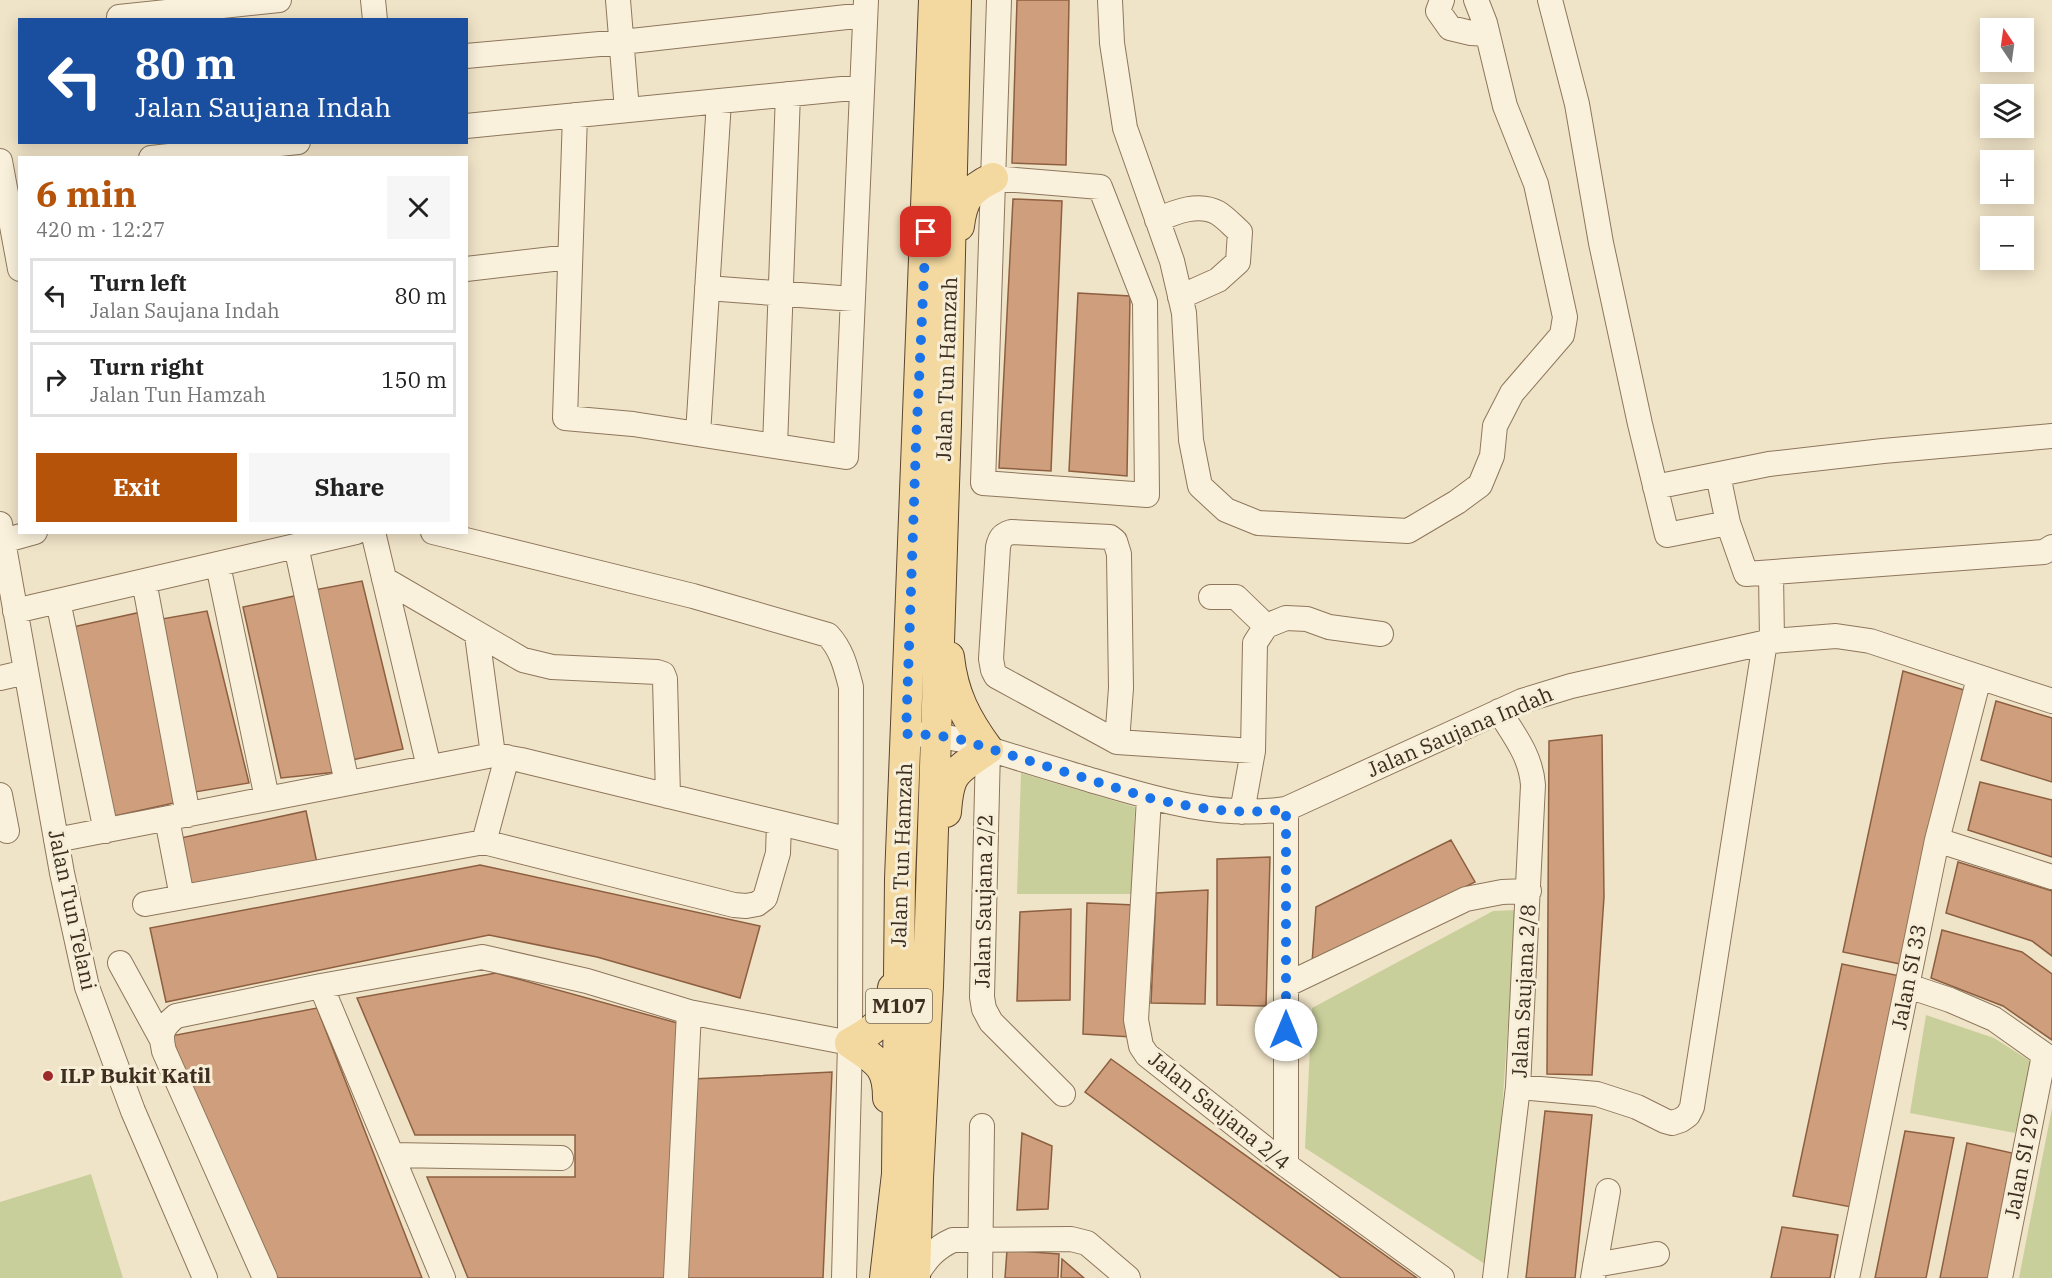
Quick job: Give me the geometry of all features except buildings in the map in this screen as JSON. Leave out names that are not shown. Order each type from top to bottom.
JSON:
[{"type":"main road","name":"Jalan Tun Hamzah","points":[[885,1278],[897,1174],[900,879],[934,0]]},
{"type":"main road","name":"Jalan Tun Hamzah","points":[[916,1277],[917,1200],[929,955],[956,0]]},
{"type":"main road","points":[[955,62],[967,152],[975,166],[993,178]]},
{"type":"main road","points":[[949,299],[960,212],[968,194],[979,184],[993,178]]},
{"type":"main road","points":[[929,955],[948,788],[952,776],[988,749],[968,721],[958,699],[950,671],[942,520]]},
{"type":"main road","points":[[885,1278],[888,1154],[886,1072],[876,1061],[850,1043],[873,1031],[883,1020],[892,992],[900,879]]},
{"type":"street","points":[[118,12],[279,0]]},
{"type":"street","points":[[373,0],[375,18]]},
{"type":"street","points":[[618,0],[627,110]]},
{"type":"street","points":[[993,178],[1100,187],[1145,302],[1147,495],[983,483],[993,178],[999,0]]},
{"type":"street","points":[[1110,0],[1112,43],[1125,128],[1172,261],[1184,313],[1191,440],[1200,486],[1226,510],[1258,523],[1408,531],[1457,502],[1480,485],[1492,456],[1495,426],[1512,393],[1562,335],[1565,317],[1536,184],[1505,106],[1476,0]]},
{"type":"street","points":[[1442,0],[1438,10],[1450,28],[1487,34]]},
{"type":"street","points":[[1550,0],[1577,104],[1601,243],[1666,535],[1728,523]]},
{"type":"street","points":[[468,57],[622,42],[865,7],[846,457],[633,424],[565,418],[575,115]]},
{"type":"street","points":[[468,126],[862,87]]},
{"type":"street","points":[[775,446],[788,94]]},
{"type":"street","points":[[698,434],[719,101]]},
{"type":"street","points":[[185,156],[260,152],[290,144]]},
{"type":"street","points":[[0,161],[18,258]]},
{"type":"street","points":[[1157,220],[1184,209],[1202,209],[1216,212],[1240,232],[1238,261],[1218,280],[1180,297]]},
{"type":"street","points":[[468,269],[570,257]]},
{"type":"street","points":[[707,288],[852,299]]},
{"type":"street","points":[[1655,487],[1769,464],[2052,436]]},
{"type":"street","points":[[1718,475],[1728,523],[1746,574],[2044,552],[2052,547]]},
{"type":"street","points":[[2,532],[18,532]]},
{"type":"street","name":"Jalan Tun Telani","points":[[2,532],[56,840],[79,954],[98,1020],[133,1111],[205,1278]]},
{"type":"street","points":[[1117,742],[1121,688],[1119,554],[1115,540],[1099,536],[1011,532],[1004,534],[998,547],[992,659],[993,670],[1002,681],[1117,742],[1253,751]]},
{"type":"street","points":[[15,611],[347,534]]},
{"type":"street","points":[[373,534],[429,767]]},
{"type":"street","points":[[441,534],[693,596],[828,635],[837,645],[851,687],[850,1043],[844,1278]]},
{"type":"street","points":[[296,546],[347,783]]},
{"type":"street","points":[[218,564],[267,798]]},
{"type":"street","points":[[1518,1087],[1597,1095],[1637,1107],[1672,1123],[1688,1115],[1692,1107],[1768,641],[1771,573]]},
{"type":"street","points":[[384,579],[523,660],[536,664],[663,674],[668,796]]},
{"type":"street","points":[[144,581],[178,817],[182,897]]},
{"type":"street","points":[[1211,597],[1236,597],[1266,626]]},
{"type":"street","points":[[58,601],[106,831]]},
{"type":"street","points":[[1242,812],[1253,751],[1255,643],[1266,626],[1286,618],[1307,619],[1329,627],[1381,634]]},
{"type":"street","points":[[477,635],[500,756],[484,842]]},
{"type":"street","name":"Jalan Saujana Indah","points":[[906,734],[935,735],[962,740],[1149,798],[1205,809],[1242,812],[1286,809],[1499,711],[1547,692],[1768,641],[1853,637],[2052,701]]},
{"type":"street","points":[[0,678],[26,672]]},
{"type":"street","name":"Jalan SI 33","points":[[1847,1278],[1937,840],[1980,678]]},
{"type":"street","name":"Jalan Saujana 2/8","points":[[1495,1278],[1518,1087],[1529,891],[1532,770],[1527,757],[1499,711]]},
{"type":"street","name":"Jalan Saujana 2/2","points":[[988,749],[982,997],[984,1009],[991,1022],[1063,1094]]},
{"type":"street","points":[[56,840],[429,767],[500,756],[850,840]]},
{"type":"street","points":[[0,795],[7,831]]},
{"type":"street","name":"Jalan Saujana 2/4","points":[[1149,798],[1136,1020],[1141,1046],[1147,1055],[1286,1165],[1442,1278]]},
{"type":"street","points":[[1286,809],[1286,1165]]},
{"type":"street","points":[[146,904],[484,842],[734,906],[746,906],[757,904],[765,898],[778,853],[779,824]]},
{"type":"street","points":[[1937,840],[2052,877]]},
{"type":"street","points":[[1286,985],[1466,899],[1502,892],[1529,891]]},
{"type":"street","points":[[161,1038],[165,1025],[176,1016],[321,986],[482,957],[587,981],[689,1012],[850,1043]]},
{"type":"street","points":[[120,963],[161,1038],[164,1052],[265,1278]]},
{"type":"street","points":[[321,986],[443,1278]]},
{"type":"street","points":[[1908,986],[1950,1000],[1994,1019],[2048,1057]]},
{"type":"street","points":[[676,1278],[689,1012]]},
{"type":"street","name":"Jalan SI 29","points":[[2000,1278],[2048,1057]]},
{"type":"street","points":[[980,1278],[982,1126]]},
{"type":"street","points":[[392,1155],[561,1158]]},
{"type":"street","points":[[1608,1191],[1594,1271],[1657,1254]]},
{"type":"street","points":[[917,1200],[932,1226],[953,1240]]},
{"type":"street","points":[[916,1277],[931,1253],[941,1245],[953,1240],[1071,1239],[1087,1243],[1128,1278]]},
{"type":"green space","points":[[1021,773],[1135,807],[1131,894],[1017,894]]},
{"type":"green space","points":[[1516,910],[1491,1268],[1305,1148],[1312,1008],[1493,911]]},
{"type":"green space","points":[[1926,1015],[1994,1038],[2032,1062],[2015,1133],[1910,1113]]},
{"type":"green space","points":[[2052,1108],[2052,1278],[2019,1278]]},
{"type":"green space","points":[[91,1174],[123,1278],[0,1278],[0,1202]]},
{"type":"place","name":"ILP Bukit Katil","points":[[48,1076]]},
{"type":"route","points":[[926,232],[906,734],[935,735],[962,740],[1175,804],[1242,812],[1286,809],[1286,1030]]}]
